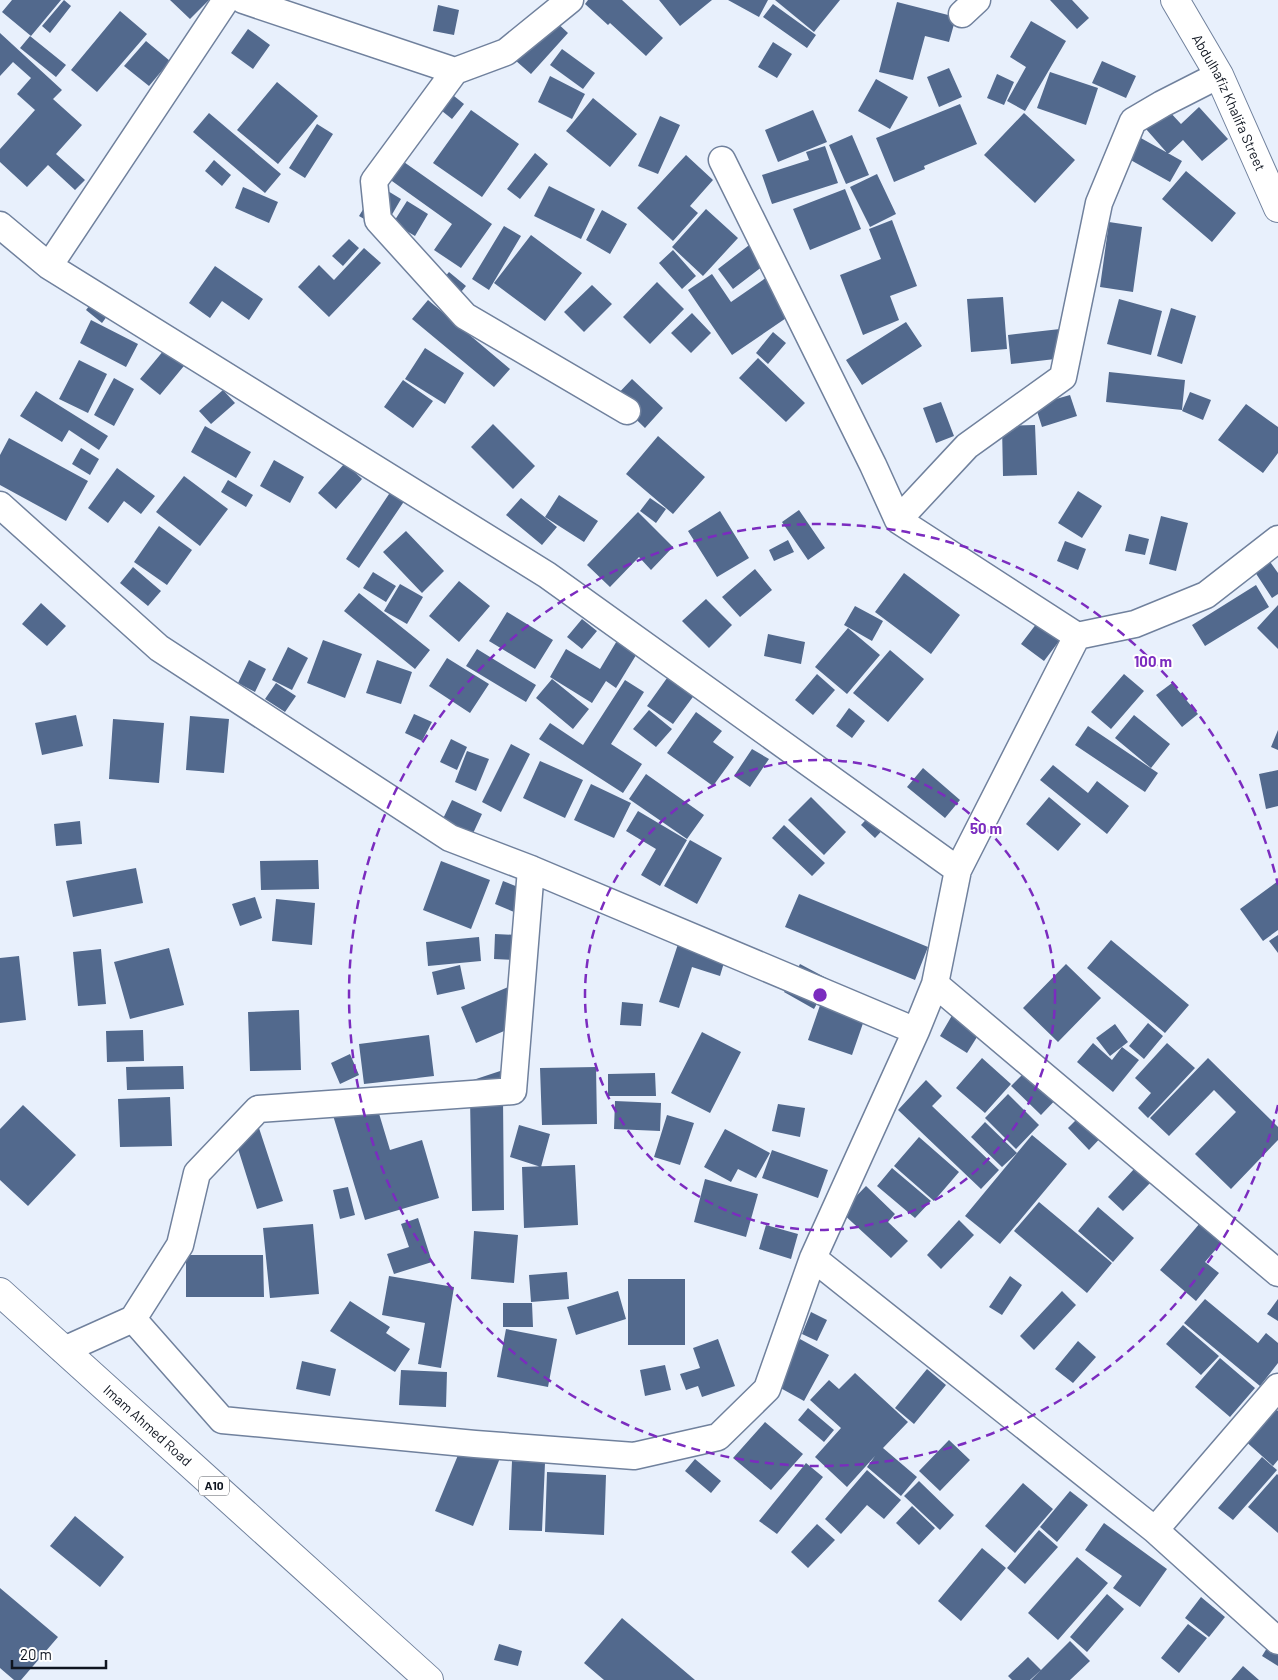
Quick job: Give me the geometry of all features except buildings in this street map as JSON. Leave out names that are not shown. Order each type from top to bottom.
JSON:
[{"type":"main road","name":"Abdulhafiz Khalifa Street","points":[[1175,0],[1219,76],[1278,208]]},
{"type":"main road","name":"Imam Ahmed Road","points":[[0,1292],[429,1680]]},
{"type":"street","points":[[49,266],[226,0]]},
{"type":"street","points":[[243,0],[454,72]]},
{"type":"street","points":[[570,0],[506,52],[454,72],[374,181],[378,220],[465,316],[627,410]]},
{"type":"street","points":[[898,520],[967,446],[1063,378],[1099,203],[1133,121],[1162,104],[1219,76]]},
{"type":"street","points":[[722,160],[869,456],[898,520],[1077,636],[1135,624],[1206,595],[1278,539]]},
{"type":"street","points":[[0,225],[49,266],[547,575],[958,870]]},
{"type":"street","points":[[0,505],[159,648],[450,838],[531,869],[916,1031]]},
{"type":"street","points":[[133,1319],[222,1420],[475,1444],[634,1456],[718,1437],[767,1390],[813,1258],[916,1031],[935,984],[958,870],[1077,636]]},
{"type":"street","points":[[64,1350],[133,1319],[180,1245],[197,1173],[258,1109],[513,1091],[531,869]]},
{"type":"street","points":[[935,984],[1278,1273]]},
{"type":"street","points":[[813,1258],[1155,1530],[1278,1642]]},
{"type":"street","points":[[1155,1530],[1278,1387]]}]
